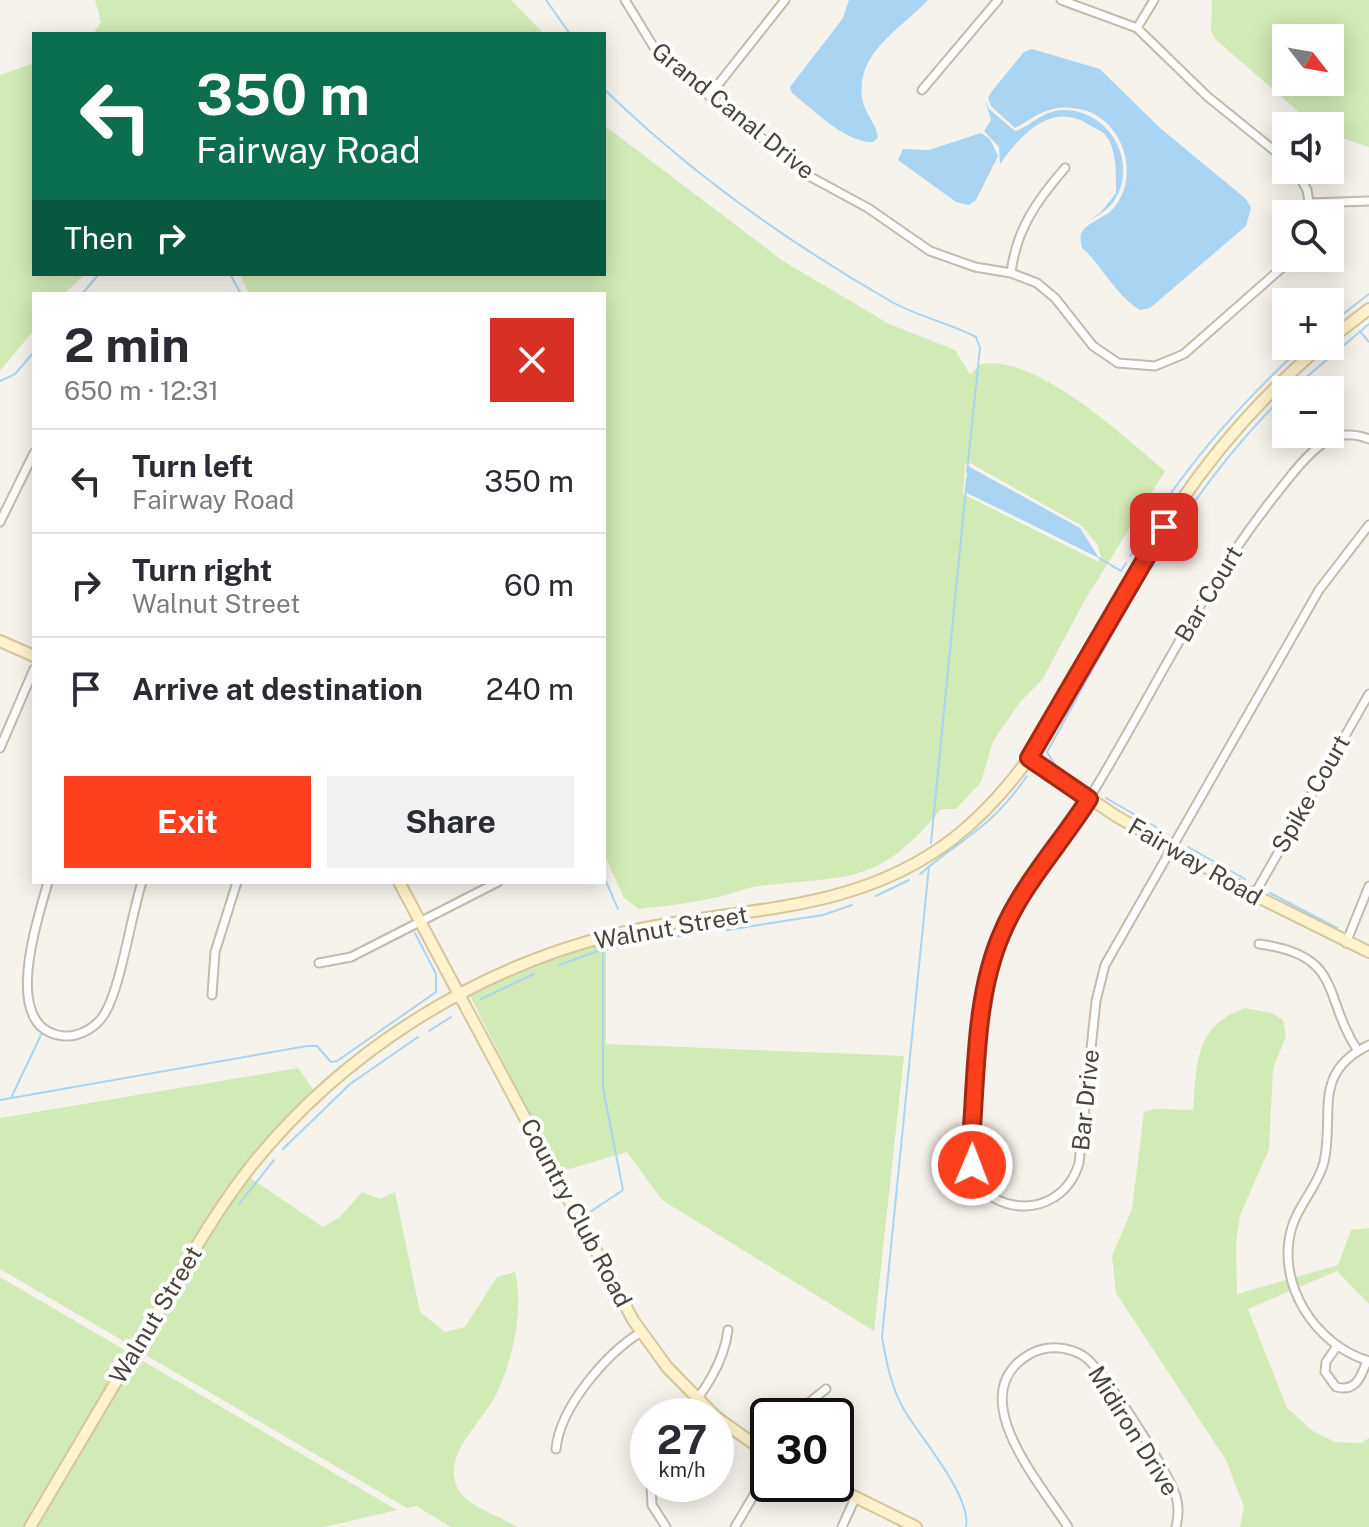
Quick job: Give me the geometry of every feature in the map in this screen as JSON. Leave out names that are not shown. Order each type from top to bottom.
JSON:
[{"type":"street","name":"Grand Canal Drive","points":[[625,0],[658,54],[809,176],[868,208],[930,251],[975,267],[1011,273],[1044,287],[1103,355],[1125,366],[1162,365],[1184,354],[1277,272]]},
{"type":"street","points":[[709,96],[785,0]]},
{"type":"street","points":[[922,90],[998,0]]},
{"type":"street","points":[[1061,0],[1137,28],[1208,97],[1272,149]]},
{"type":"street","points":[[1137,28],[1154,0]]},
{"type":"street","points":[[1011,273],[1013,254],[1033,207],[1065,168]]},
{"type":"street","points":[[1344,202],[1369,201]]},
{"type":"street","points":[[1344,328],[1369,309]]},
{"type":"street","name":"Walnut Street","points":[[30,1527],[214,1218],[253,1164],[298,1114],[348,1069],[402,1029],[460,994],[520,966],[611,935],[802,906],[865,887],[912,865],[954,837],[999,797],[1029,758],[1187,492],[1255,409],[1306,360]]},
{"type":"street","name":"Bar Court","points":[[1089,799],[1216,578],[1252,524],[1323,443],[1347,434],[1369,439]]},
{"type":"street","points":[[0,522],[32,457]]},
{"type":"street","points":[[1172,848],[1319,590],[1369,525]]},
{"type":"street","points":[[0,641],[32,655]]},
{"type":"street","points":[[0,748],[32,674]]},
{"type":"street","name":"Spike Court","points":[[1254,895],[1369,694]]},
{"type":"street","name":"Fairway Road","points":[[1029,758],[1089,799],[1254,895],[1369,952]]},
{"type":"street","name":"Bar Drive","points":[[1089,799],[1009,917],[989,971],[970,1152],[980,1184],[1001,1201],[1025,1208],[1043,1204],[1064,1190],[1075,1175],[1101,977],[1172,848]]},
{"type":"street","points":[[48,884],[22,996],[35,1022],[54,1034],[68,1036],[94,1026],[108,1008],[141,884]]},
{"type":"street","points":[[212,995],[215,952],[236,884]]},
{"type":"street","name":"Country Club Road","points":[[400,884],[641,1332],[695,1398]]},
{"type":"street","points":[[319,963],[351,957],[420,919],[494,884]]},
{"type":"street","points":[[1346,943],[1369,886]]},
{"type":"street","points":[[1259,944],[1287,949],[1324,973],[1332,985],[1341,1021],[1358,1051]]},
{"type":"street","points":[[1337,1346],[1326,1362],[1325,1372],[1336,1387],[1349,1388],[1357,1384],[1368,1361],[1337,1346],[1303,1308],[1291,1278],[1289,1245],[1294,1222],[1322,1170],[1327,1146],[1329,1090],[1340,1068],[1369,1045]]},
{"type":"street","points":[[698,1398],[721,1358],[728,1330]]},
{"type":"street","points":[[556,1449],[563,1424],[599,1366],[618,1347],[641,1332]]},
{"type":"street","name":"Midiron Drive","points":[[1068,1527],[1008,1431],[1001,1406],[1005,1381],[1014,1367],[1031,1353],[1053,1348],[1075,1351],[1098,1367],[1172,1485],[1178,1502],[1176,1527]]},
{"type":"street","points":[[815,1398],[826,1389]]},
{"type":"street","points":[[842,1527],[856,1496],[916,1527]]},
{"type":"street","points":[[652,1502],[666,1527]]},
{"type":"street","points":[[735,1527],[750,1502]]},
{"type":"green space","points":[[95,0],[511,0],[542,32],[94,32],[101,22]]},
{"type":"green space","points":[[1212,0],[1369,0],[1369,147],[1344,139],[1344,112],[1299,112],[1281,96],[1344,96],[1344,24],[1272,24],[1272,89],[1215,39],[1211,31]]},
{"type":"green space","points":[[32,64],[32,276],[83,276],[66,292],[32,292],[32,332],[0,371],[0,75]]},
{"type":"green space","points":[[606,127],[783,261],[889,324],[955,350],[970,374],[981,364],[1003,364],[1053,384],[1104,420],[1165,471],[1085,600],[1042,680],[1020,702],[993,741],[981,782],[956,809],[941,809],[898,852],[860,873],[759,886],[708,899],[639,909],[624,898],[606,858],[606,292],[248,292],[241,276],[606,276]],"holes":[[[970,463],[1082,526],[1097,544],[1102,560],[1097,561],[963,494],[965,464]]]},
{"type":"green space","points":[[606,941],[606,1044],[904,1056],[874,1331],[662,1200],[627,1152],[559,1172],[469,994],[550,959]]},
{"type":"green space","points":[[1245,1008],[1271,1013],[1283,1020],[1286,1036],[1273,1069],[1269,1149],[1240,1215],[1236,1242],[1237,1294],[1338,1265],[1351,1230],[1369,1228],[1369,1304],[1337,1271],[1248,1309],[1287,1408],[1313,1431],[1335,1442],[1361,1443],[1369,1438],[1369,1527],[1240,1527],[1244,1507],[1226,1460],[1116,1293],[1112,1256],[1132,1209],[1144,1112],[1155,1109],[1193,1110],[1198,1062],[1207,1036],[1228,1016]]},
{"type":"green space","points":[[298,1068],[315,1092],[241,1170],[132,1346],[0,1269],[0,1118]]},
{"type":"green space","points":[[249,1177],[323,1227],[340,1217],[362,1192],[380,1199],[395,1192],[420,1312],[445,1332],[465,1327],[497,1277],[515,1272],[517,1318],[508,1365],[491,1404],[458,1453],[454,1479],[465,1497],[518,1527],[451,1527],[416,1506],[407,1508],[139,1351],[217,1221]]},
{"type":"green space","points":[[0,1277],[128,1352],[25,1527],[0,1527]]},
{"type":"green space","points":[[136,1357],[397,1510],[324,1527],[35,1527]]},
{"type":"water","points":[[849,0],[928,0],[882,43],[866,68],[862,98],[877,133],[878,138],[873,142],[862,141],[841,131],[792,93],[790,87],[843,18]]},
{"type":"water","points":[[1032,49],[1100,69],[1160,128],[1246,199],[1251,208],[1246,226],[1150,308],[1140,310],[1131,304],[1082,248],[1083,230],[1111,211],[1122,194],[1126,163],[1116,134],[1106,122],[1079,109],[1053,109],[1015,128],[991,106],[988,98],[992,91],[1024,52]]},
{"type":"water","points":[[985,100],[989,109],[1015,131],[1058,110],[1082,113],[1108,130],[1117,144],[1123,174],[1120,190],[1111,205],[1086,223],[1101,212],[1116,193],[1114,157],[1103,133],[1073,118],[1048,119],[1027,133],[1000,164],[999,147],[984,131],[991,120]]},
{"type":"water","points":[[981,133],[990,139],[998,156],[976,200],[969,205],[956,202],[898,160],[903,149],[929,150]]},
{"type":"water","points":[[968,466],[1080,528],[1099,558],[965,492]]},
{"type":"waterway","points":[[546,0],[569,32]]},
{"type":"waterway","points":[[606,91],[670,149],[778,231],[892,302],[976,337],[980,348],[967,472]]},
{"type":"waterway","points":[[84,292],[97,276]]},
{"type":"waterway","points":[[231,276],[240,292]]},
{"type":"waterway","points":[[1344,313],[1369,294]]},
{"type":"waterway","points":[[1308,376],[1369,324]]},
{"type":"waterway","points":[[1360,331],[1369,342]]},
{"type":"waterway","points":[[0,381],[15,374],[32,354]]},
{"type":"waterway","points":[[1130,556],[1187,471],[1231,419],[1289,360]]},
{"type":"waterway","points":[[1081,783],[1057,768],[1047,752],[1153,564],[1214,475],[1272,408]]},
{"type":"waterway","points":[[931,843],[967,478]]},
{"type":"waterway","points":[[1099,558],[1121,571],[1126,563]]},
{"type":"waterway","points":[[920,874],[989,820],[1027,776]]},
{"type":"waterway","points":[[1106,798],[1163,831]]},
{"type":"waterway","points":[[1188,847],[1245,879]]},
{"type":"waterway","points":[[929,866],[882,1337],[899,1400],[953,1483],[966,1514],[966,1527]]},
{"type":"waterway","points":[[876,896],[909,880]]},
{"type":"waterway","points":[[606,882],[618,909]]},
{"type":"waterway","points":[[1270,893],[1337,928]]},
{"type":"waterway","points":[[727,930],[823,915],[852,905]]},
{"type":"waterway","points":[[559,965],[595,952],[700,932]]},
{"type":"waterway","points":[[0,1100],[307,1046],[317,1046],[331,1062],[337,1061],[436,992],[436,974],[415,933]]},
{"type":"waterway","points":[[584,1216],[623,1190],[603,1088],[603,951]]},
{"type":"waterway","points":[[481,999],[534,974]]},
{"type":"waterway","points":[[429,1031],[451,1017]]},
{"type":"waterway","points":[[11,1098],[41,1035]]},
{"type":"waterway","points":[[283,1149],[350,1084],[418,1037]]},
{"type":"waterway","points":[[239,1204],[274,1160]]},
{"type":"route","points":[[972,1165],[970,1152],[986,989],[994,952],[1009,917],[1089,799],[1029,758],[1164,527]]}]
